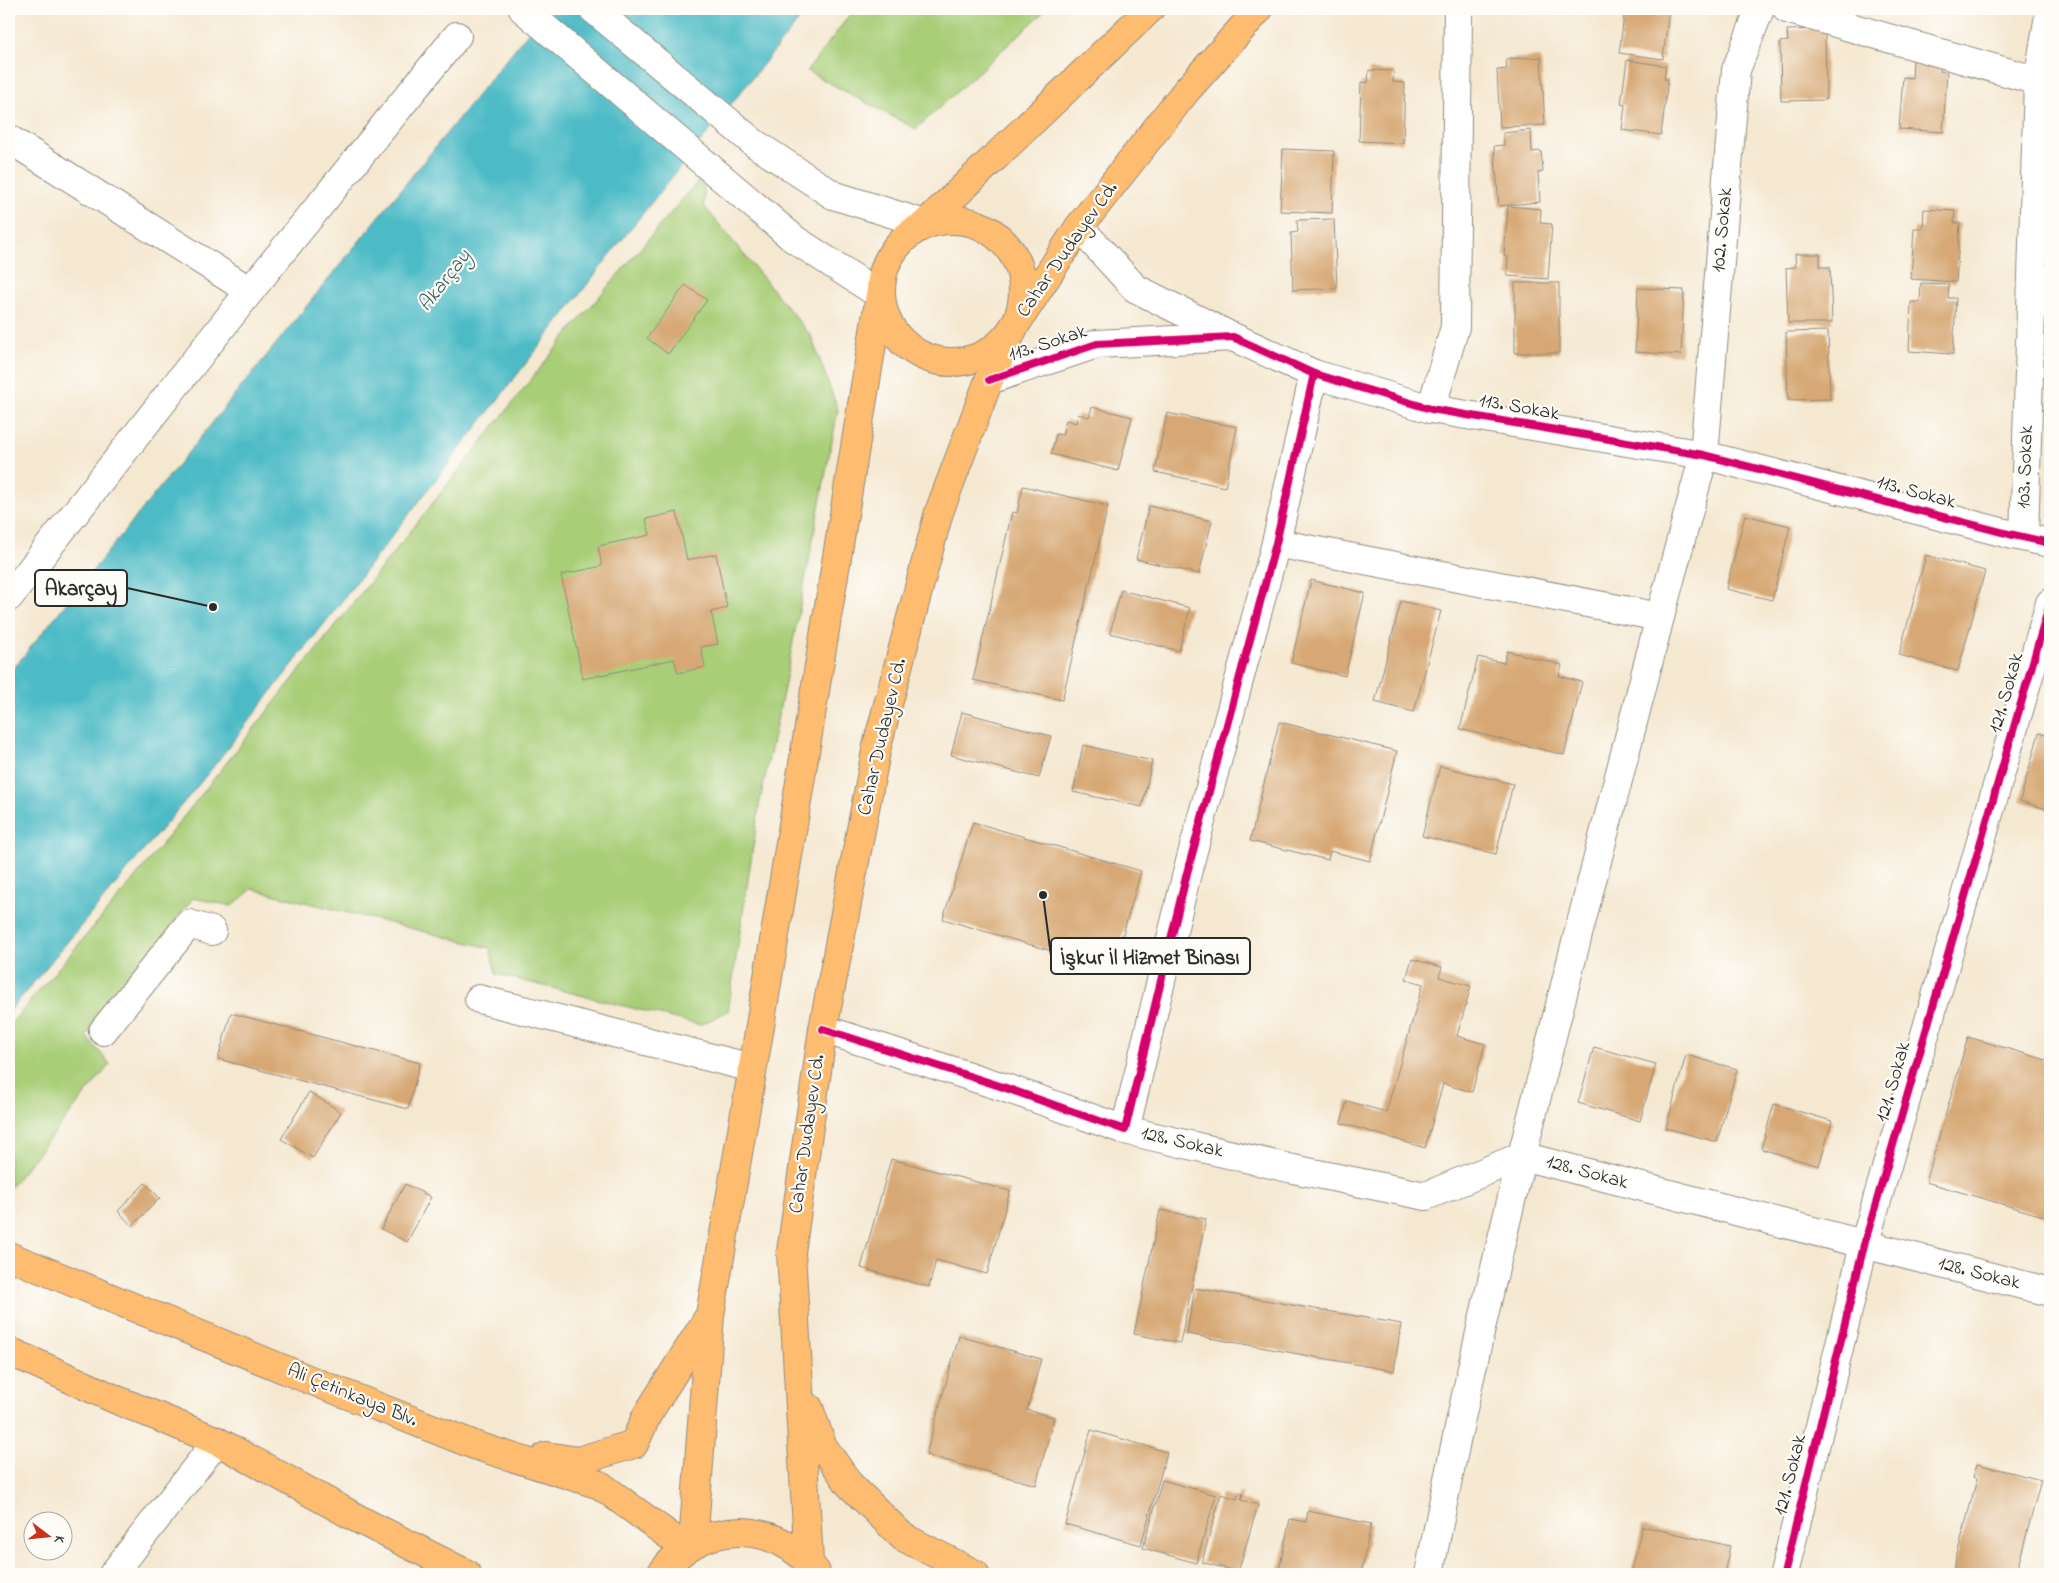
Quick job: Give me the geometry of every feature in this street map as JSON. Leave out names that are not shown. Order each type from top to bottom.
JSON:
[{"type":"main road","points":[[689,1546],[710,1315],[883,272],[892,252],[907,235],[925,224],[1150,9]]},
{"type":"main road","name":"Cahar Dudayev Cd.","points":[[813,1568],[791,1252],[824,1029],[878,746],[939,512],[989,380],[1014,327],[1079,227],[1186,91],[1259,9]]},
{"type":"main road","points":[[880,295],[884,318],[896,337],[914,353],[935,361],[958,363],[980,358],[1000,345],[1014,327],[1022,306],[1023,284],[1018,263],[1006,244],[989,230],[969,221],[947,219],[925,224]]},
{"type":"main road","name":"Ali Çetinkaya Blv.","points":[[9,1256],[477,1446],[600,1485],[689,1546]]},
{"type":"main road","points":[[477,1446],[578,1461],[634,1444],[647,1415],[710,1315]]},
{"type":"main road","points":[[9,1351],[116,1400],[217,1440],[364,1522],[467,1574]]},
{"type":"main road","points":[[799,1381],[822,1445],[849,1484],[903,1537],[975,1574]]},
{"type":"main road","points":[[364,1522],[425,1574]]},
{"type":"main road","points":[[661,1574],[689,1546],[722,1532],[754,1532],[784,1542],[813,1568]]},
{"type":"street","points":[[594,9],[754,143],[833,195],[925,224]]},
{"type":"street","points":[[1431,409],[1455,327],[1458,9]]},
{"type":"street","name":"102. Sokak","points":[[1429,1574],[1451,1459],[1522,1156],[1660,617],[1704,455],[1736,70],[1760,9]]},
{"type":"street","points":[[1787,9],[2044,81]]},
{"type":"street","name":"103. Sokak","points":[[2024,537],[2044,81],[2050,9]]},
{"type":"street","points":[[524,10],[794,239],[880,295]]},
{"type":"street","points":[[9,597],[250,290],[457,36]]},
{"type":"street","points":[[9,139],[250,290]]},
{"type":"street","name":"113. Sokak","points":[[1079,227],[1135,288],[1233,338],[1314,374],[1431,409],[1704,455],[2050,543]]},
{"type":"street","name":"113. Sokak","points":[[989,380],[1097,344],[1233,338]]},
{"type":"street","points":[[1125,1130],[1187,873],[1276,543],[1314,374]]},
{"type":"street","points":[[1276,543],[1660,617]]},
{"type":"street","name":"121. Sokak","points":[[1784,1574],[1864,1246],[2050,603]]},
{"type":"street","points":[[103,1031],[189,924],[212,930]]},
{"type":"street","points":[[478,999],[752,1068]]},
{"type":"street","name":"128. Sokak","points":[[824,1029],[1003,1087],[1125,1130],[1293,1169],[1426,1196],[1522,1156],[1864,1246],[2050,1292]]},
{"type":"street","points":[[113,1574],[217,1440]]},
{"type":"green space","points":[[854,9],[1047,9],[916,129],[807,71]]},
{"type":"green space","points":[[698,181],[704,185],[704,206],[811,336],[838,410],[760,801],[728,1011],[700,1025],[496,974],[490,948],[252,889],[232,906],[193,898],[86,1036],[110,1064],[9,1189],[9,1026],[135,878],[564,338]]},
{"type":"water","points":[[547,9],[808,9],[631,228],[210,771],[9,1012],[9,674]]},
{"type":"building","points":[[1625,9],[1669,9],[1663,59],[1619,53]]},
{"type":"building","points":[[1825,29],[1826,100],[1781,101],[1780,42],[1788,41],[1787,30]]},
{"type":"building","points":[[1541,57],[1545,125],[1500,127],[1497,70],[1507,69],[1506,59]]},
{"type":"building","points":[[1913,58],[1941,60],[1940,71],[1947,72],[1943,132],[1899,129],[1903,77],[1912,78]]},
{"type":"building","points":[[1627,60],[1666,66],[1664,79],[1668,79],[1661,135],[1622,130],[1625,105],[1621,104]]},
{"type":"building","points":[[1369,70],[1394,71],[1393,82],[1405,83],[1403,143],[1359,141],[1361,82],[1368,83]]},
{"type":"building","points":[[1531,130],[1532,152],[1541,151],[1543,172],[1538,173],[1540,202],[1499,206],[1494,146],[1504,145],[1503,133]]},
{"type":"building","points":[[1283,149],[1334,151],[1332,213],[1280,211]]},
{"type":"building","points":[[1508,206],[1541,209],[1540,223],[1552,224],[1548,279],[1507,276],[1508,257],[1504,256]]},
{"type":"building","points":[[1924,209],[1955,211],[1954,223],[1960,223],[1956,282],[1911,279],[1914,228],[1923,228]]},
{"type":"building","points":[[1334,219],[1337,288],[1293,290],[1291,233],[1298,232],[1297,220]]},
{"type":"building","points":[[1795,254],[1820,254],[1820,267],[1830,267],[1832,323],[1788,323],[1786,268],[1796,267]]},
{"type":"building","points":[[1515,283],[1559,283],[1559,353],[1515,353]]},
{"type":"building","points":[[1921,283],[1949,284],[1948,298],[1956,298],[1953,354],[1909,351],[1911,302],[1920,302]]},
{"type":"building","points":[[685,285],[707,300],[668,354],[647,338]]},
{"type":"building","points":[[1638,288],[1684,290],[1681,355],[1635,352]]},
{"type":"building","points":[[1828,331],[1830,399],[1788,400],[1786,332]]},
{"type":"building","points":[[1092,407],[1132,417],[1118,471],[1051,454],[1056,434],[1062,435],[1066,420],[1076,423],[1078,414],[1089,417]]},
{"type":"building","points":[[1167,413],[1237,427],[1225,487],[1155,472]]},
{"type":"building","points":[[1023,486],[1108,506],[1062,700],[973,680],[1012,512],[1017,513]]},
{"type":"building","points":[[1149,506],[1212,521],[1199,574],[1136,559]]},
{"type":"building","points":[[677,512],[687,560],[716,554],[727,608],[711,612],[718,644],[701,647],[705,667],[678,673],[674,659],[583,679],[561,575],[602,566],[598,546],[650,535],[646,519]]},
{"type":"building","points":[[1745,515],[1790,526],[1772,600],[1726,589]]},
{"type":"building","points":[[1926,555],[1985,571],[1958,671],[1899,655]]},
{"type":"building","points":[[1311,580],[1365,593],[1345,676],[1291,663]]},
{"type":"building","points":[[1121,590],[1190,608],[1179,651],[1110,633]]},
{"type":"building","points":[[1401,601],[1441,611],[1414,712],[1375,702]]},
{"type":"building","points":[[1507,651],[1562,665],[1559,676],[1582,682],[1564,755],[1460,729],[1478,657],[1504,663]]},
{"type":"building","points":[[962,712],[1051,736],[1039,778],[951,755]]},
{"type":"building","points":[[1279,722],[1397,751],[1370,861],[1330,851],[1328,860],[1250,841]]},
{"type":"building","points":[[2039,733],[2050,736],[2050,810],[2020,801]]},
{"type":"building","points":[[1083,745],[1152,761],[1142,807],[1073,792]]},
{"type":"building","points":[[1440,766],[1513,784],[1496,854],[1422,836]]},
{"type":"building","points":[[973,822],[1141,871],[1113,969],[943,919]]},
{"type":"building","points":[[1412,959],[1442,967],[1439,977],[1471,986],[1457,1036],[1485,1044],[1472,1092],[1443,1084],[1425,1148],[1341,1123],[1347,1101],[1386,1112],[1423,984],[1406,979]]},
{"type":"building","points":[[231,1013],[420,1063],[408,1109],[218,1059]]},
{"type":"building","points":[[1968,1037],[2050,1061],[2050,1218],[1926,1182]]},
{"type":"building","points":[[1594,1047],[1656,1064],[1640,1121],[1578,1103]]},
{"type":"building","points":[[1686,1055],[1737,1069],[1717,1142],[1666,1128]]},
{"type":"building","points":[[309,1092],[341,1112],[313,1158],[281,1139]]},
{"type":"building","points":[[1774,1104],[1832,1121],[1819,1166],[1761,1149]]},
{"type":"building","points":[[891,1159],[1010,1191],[987,1274],[936,1260],[929,1287],[861,1268]]},
{"type":"building","points":[[145,1183],[160,1198],[132,1226],[118,1211]]},
{"type":"building","points":[[405,1184],[431,1197],[407,1242],[381,1229]]},
{"type":"building","points":[[1160,1210],[1206,1219],[1180,1343],[1134,1334]]},
{"type":"building","points":[[1195,1288],[1401,1324],[1394,1371],[1187,1334]]},
{"type":"building","points":[[959,1336],[1041,1359],[1027,1410],[1054,1417],[1036,1485],[926,1455]]},
{"type":"building","points":[[1091,1430],[1167,1452],[1141,1545],[1065,1524]]},
{"type":"building","points":[[1977,1464],[2041,1480],[2016,1574],[1952,1574],[1977,1479],[1973,1477]]},
{"type":"building","points":[[1162,1480],[1216,1495],[1196,1563],[1143,1548]]},
{"type":"building","points":[[1239,1493],[1243,1494],[1241,1500],[1258,1505],[1238,1572],[1202,1562],[1221,1494],[1237,1499]]},
{"type":"building","points":[[1308,1511],[1371,1524],[1361,1574],[1278,1574],[1290,1519],[1306,1522]]},
{"type":"building","points":[[1642,1526],[1730,1546],[1724,1574],[1631,1574]]},
{"type":"cycle path","points":[[989,380],[1097,344],[1233,337],[1314,374],[1431,409],[1704,455],[2050,543]]},
{"type":"cycle path","points":[[823,1029],[1003,1087],[1125,1130],[1187,873],[1276,543],[1314,374]]},
{"type":"cycle path","points":[[1784,1574],[1864,1245],[2050,603]]},
{"type":"place","name":"Akarçay","points":[[213,607]]},
{"type":"place","name":"İşkur İl Hizmet Binası","points":[[1043,895]]}]
